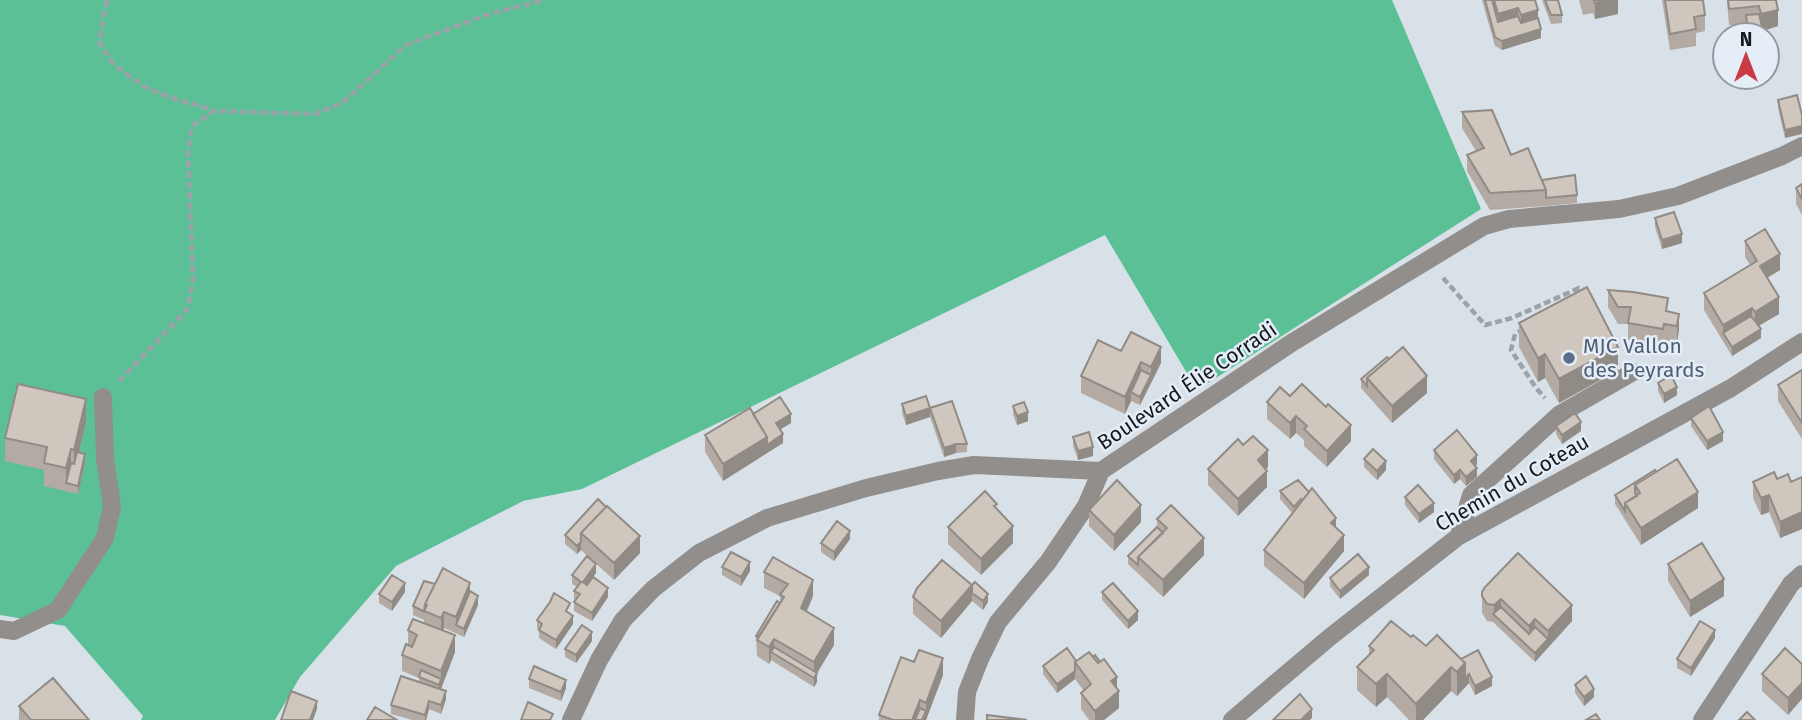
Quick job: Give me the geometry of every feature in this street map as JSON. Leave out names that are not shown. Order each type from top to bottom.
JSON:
[{"type":"street","name":"Boulevard Élie Corradi","points":[[571,720],[599,660],[623,620],[653,589],[699,553],[767,518],[866,488],[974,465],[1101,471],[1293,342],[1484,226],[1509,219],[1619,209],[1678,196],[1802,146]]},
{"type":"street","name":"Chemin du Coteau","points":[[1232,720],[1330,637],[1459,536],[1731,388],[1802,342]]},
{"type":"street","points":[[1459,536],[1471,495],[1560,414],[1633,372]]},
{"type":"street","points":[[0,629],[14,631],[58,611],[105,538],[112,506],[105,458],[103,397]]},
{"type":"street","points":[[965,720],[967,692],[998,622],[1055,551],[1086,506],[1101,471]]},
{"type":"street","points":[[1702,720],[1790,584],[1802,574]]},
{"type":"path","points":[[107,0],[99,41],[114,65],[145,87],[214,111],[315,114],[342,103],[406,45],[486,15],[544,0]]},
{"type":"path","points":[[103,397],[187,310],[193,281],[188,151],[192,126],[214,111]]},
{"type":"path","points":[[1428,261],[1485,325],[1512,318],[1579,288],[1584,290],[1583,294]]},
{"type":"path","points":[[1527,327],[1515,334],[1511,350],[1536,388]]},
{"type":"green space","points":[[0,0],[1392,0],[1481,209],[1197,390],[1105,235],[582,489],[523,501],[396,566],[300,677],[275,720],[141,720],[143,716],[65,626],[0,615]]},
{"type":"building","points":[[1485,0],[1492,0],[1498,22],[1518,16],[1521,23],[1538,18],[1541,29],[1502,41],[1495,37]]},
{"type":"building","points":[[1494,0],[1535,0],[1538,10],[1521,15],[1518,8],[1498,14]]},
{"type":"building","points":[[1545,0],[1558,0],[1562,15],[1551,15]]},
{"type":"building","points":[[1665,0],[1703,0],[1705,15],[1694,17],[1696,29],[1670,34]]},
{"type":"building","points":[[1728,0],[1776,0],[1778,10],[1761,14],[1759,6],[1729,9]]},
{"type":"building","points":[[1759,14],[1761,21],[1747,21],[1746,15]]},
{"type":"building","points":[[1797,95],[1802,126],[1785,130],[1778,100]]},
{"type":"building","points":[[1492,110],[1511,155],[1528,148],[1546,190],[1490,193],[1467,155],[1484,148],[1462,112]]},
{"type":"building","points":[[1575,175],[1577,195],[1546,198],[1542,180]]},
{"type":"building","points":[[1802,184],[1802,199],[1796,188]]},
{"type":"building","points":[[1674,212],[1682,234],[1662,240],[1655,218]]},
{"type":"building","points":[[1765,229],[1780,254],[1760,266],[1779,297],[1755,312],[1752,308],[1723,325],[1704,293],[1757,261],[1745,241]]},
{"type":"building","points":[[1587,287],[1618,347],[1559,379],[1545,354],[1538,358],[1519,323]]},
{"type":"building","points":[[1608,290],[1668,298],[1666,311],[1679,314],[1677,326],[1664,324],[1663,329],[1628,323],[1631,307],[1618,307]]},
{"type":"building","points":[[1751,316],[1761,329],[1732,347],[1723,333]]},
{"type":"building","points":[[1131,332],[1161,347],[1151,367],[1141,362],[1125,397],[1081,376],[1098,340],[1121,351]]},
{"type":"building","points":[[1403,347],[1427,376],[1392,406],[1367,378]]},
{"type":"building","points":[[1387,357],[1389,359],[1367,378],[1367,386],[1361,379]]},
{"type":"building","points":[[1141,370],[1151,375],[1140,397],[1131,392]]},
{"type":"building","points":[[1802,370],[1802,423],[1778,385]]},
{"type":"building","points":[[1671,375],[1677,387],[1664,394],[1658,383]]},
{"type":"building","points":[[18,384],[86,399],[74,450],[71,449],[66,468],[44,463],[47,447],[5,438]]},
{"type":"building","points":[[1302,384],[1326,407],[1328,404],[1351,425],[1327,451],[1304,429],[1307,426],[1296,416],[1290,423],[1267,402],[1280,387],[1290,396]]},
{"type":"building","points":[[926,396],[930,408],[906,416],[902,404]]},
{"type":"building","points":[[780,397],[791,414],[776,423],[783,434],[767,445],[767,437],[753,414]]},
{"type":"building","points":[[952,401],[967,444],[944,448],[930,408]]},
{"type":"building","points":[[1024,402],[1028,412],[1017,416],[1013,406]]},
{"type":"building","points":[[1709,406],[1723,432],[1707,441],[1691,418]]},
{"type":"building","points":[[750,408],[767,437],[723,464],[705,435]]},
{"type":"building","points":[[1575,413],[1581,422],[1562,435],[1556,426]]},
{"type":"building","points":[[1457,430],[1477,455],[1471,461],[1477,468],[1466,477],[1460,470],[1454,475],[1434,450]]},
{"type":"building","points":[[1089,432],[1093,447],[1078,451],[1073,437]]},
{"type":"building","points":[[1253,436],[1268,450],[1258,460],[1267,471],[1238,499],[1208,469],[1238,439],[1243,445]]},
{"type":"building","points":[[1373,449],[1386,461],[1377,471],[1364,459]]},
{"type":"building","points":[[77,452],[85,454],[78,486],[66,483]]},
{"type":"building","points":[[1677,459],[1698,492],[1641,528],[1625,503],[1640,493],[1635,485]]},
{"type":"building","points":[[1655,470],[1656,472],[1635,485],[1637,496],[1625,503],[1625,511],[1615,495]]},
{"type":"building","points":[[1774,472],[1777,479],[1788,474],[1791,482],[1802,477],[1802,512],[1780,522],[1769,495],[1761,498],[1753,482]]},
{"type":"building","points":[[1117,480],[1141,505],[1114,535],[1089,510]]},
{"type":"building","points":[[1298,480],[1309,492],[1294,507],[1280,491]]},
{"type":"building","points":[[1418,485],[1434,503],[1419,514],[1405,497]]},
{"type":"building","points":[[1312,488],[1336,518],[1331,523],[1344,535],[1304,583],[1264,550]]},
{"type":"building","points":[[985,491],[997,504],[994,506],[1013,526],[981,559],[948,527]]},
{"type":"building","points":[[598,499],[606,507],[581,533],[581,542],[577,546],[565,535]]},
{"type":"building","points":[[1171,505],[1204,538],[1163,580],[1138,557],[1167,528],[1157,519]]},
{"type":"building","points":[[607,506],[640,536],[614,563],[581,533]]},
{"type":"building","points":[[837,521],[850,531],[834,552],[821,543]]},
{"type":"building","points":[[1157,527],[1163,533],[1138,557],[1138,565],[1128,556]]},
{"type":"building","points":[[1702,543],[1724,579],[1690,601],[1668,564]]},
{"type":"building","points":[[731,552],[750,562],[741,577],[722,567]]},
{"type":"building","points":[[1518,553],[1572,605],[1548,631],[1535,619],[1529,626],[1501,599],[1494,605],[1487,604],[1482,596],[1485,587]]},
{"type":"building","points":[[1358,554],[1369,567],[1340,591],[1330,578]]},
{"type":"building","points":[[587,556],[596,564],[583,582],[587,585],[593,577],[608,588],[592,613],[574,602],[580,594],[574,591],[581,582],[572,575]]},
{"type":"building","points":[[773,557],[813,580],[801,608],[834,628],[814,662],[774,639],[769,647],[757,640],[784,597],[780,595],[788,584],[764,572]]},
{"type":"building","points":[[942,560],[972,585],[941,621],[913,597],[917,588]]},
{"type":"building","points":[[443,568],[470,583],[456,617],[444,612],[441,618],[424,611]]},
{"type":"building","points":[[392,575],[405,583],[392,602],[379,594]]},
{"type":"building","points":[[424,581],[435,584],[425,604],[425,612],[413,606]]},
{"type":"building","points":[[975,582],[988,594],[983,601],[972,593],[972,585]]},
{"type":"building","points":[[1113,583],[1138,611],[1128,621],[1102,592]]},
{"type":"building","points":[[470,591],[478,596],[464,629],[456,625]]},
{"type":"building","points":[[554,593],[570,603],[566,611],[573,616],[556,640],[539,630],[542,624],[537,620]]},
{"type":"building","points":[[777,601],[780,603],[758,637],[756,636]]},
{"type":"building","points":[[1501,607],[1529,634],[1535,627],[1548,639],[1535,653],[1493,614]]},
{"type":"building","points":[[413,619],[455,635],[441,671],[402,655],[406,644],[412,647],[417,635],[408,630]]},
{"type":"building","points":[[1391,621],[1426,646],[1437,635],[1465,663],[1457,672],[1451,667],[1416,704],[1387,674],[1376,684],[1357,667],[1374,650],[1369,646]]},
{"type":"building","points":[[1700,621],[1715,630],[1691,668],[1677,659]]},
{"type":"building","points":[[582,625],[592,632],[576,655],[565,649]]},
{"type":"building","points":[[774,647],[817,673],[814,678],[771,652]]},
{"type":"building","points":[[1067,648],[1076,661],[1075,671],[1057,684],[1043,666]]},
{"type":"building","points":[[1785,648],[1802,664],[1802,683],[1788,698],[1762,674]]},
{"type":"building","points":[[919,650],[943,658],[926,703],[920,700],[912,720],[893,720],[879,715],[901,657],[914,662]]},
{"type":"building","points":[[1478,650],[1492,677],[1475,686],[1469,674],[1465,678],[1465,663],[1461,659]]},
{"type":"building","points":[[1089,652],[1098,663],[1104,659],[1117,677],[1111,681],[1119,691],[1095,711],[1081,693],[1091,684],[1075,662]]},
{"type":"building","points":[[534,666],[566,680],[561,692],[529,679]]},
{"type":"building","points":[[421,670],[441,679],[439,685],[419,677]]},
{"type":"building","points":[[401,676],[446,691],[441,705],[429,701],[425,715],[391,705]]},
{"type":"building","points":[[1586,676],[1594,689],[1584,697],[1575,685]]},
{"type":"building","points":[[53,678],[89,720],[31,720],[19,706]]},
{"type":"building","points":[[291,691],[317,701],[310,720],[281,720]]},
{"type":"building","points":[[1300,694],[1312,709],[1301,720],[1273,720]]},
{"type":"building","points":[[528,702],[553,714],[550,720],[521,720]]},
{"type":"building","points":[[375,707],[397,720],[367,720]]},
{"type":"building","points":[[920,708],[926,711],[922,720],[915,720]]},
{"type":"building","points":[[1747,712],[1755,720],[1739,720]]},
{"type":"building","points":[[1596,714],[1600,720],[1586,720]]},
{"type":"building","points":[[987,715],[1027,720],[987,720]]},
{"type":"place","name":"MJC Vallon des Peyrards","points":[[1569,358]]}]
